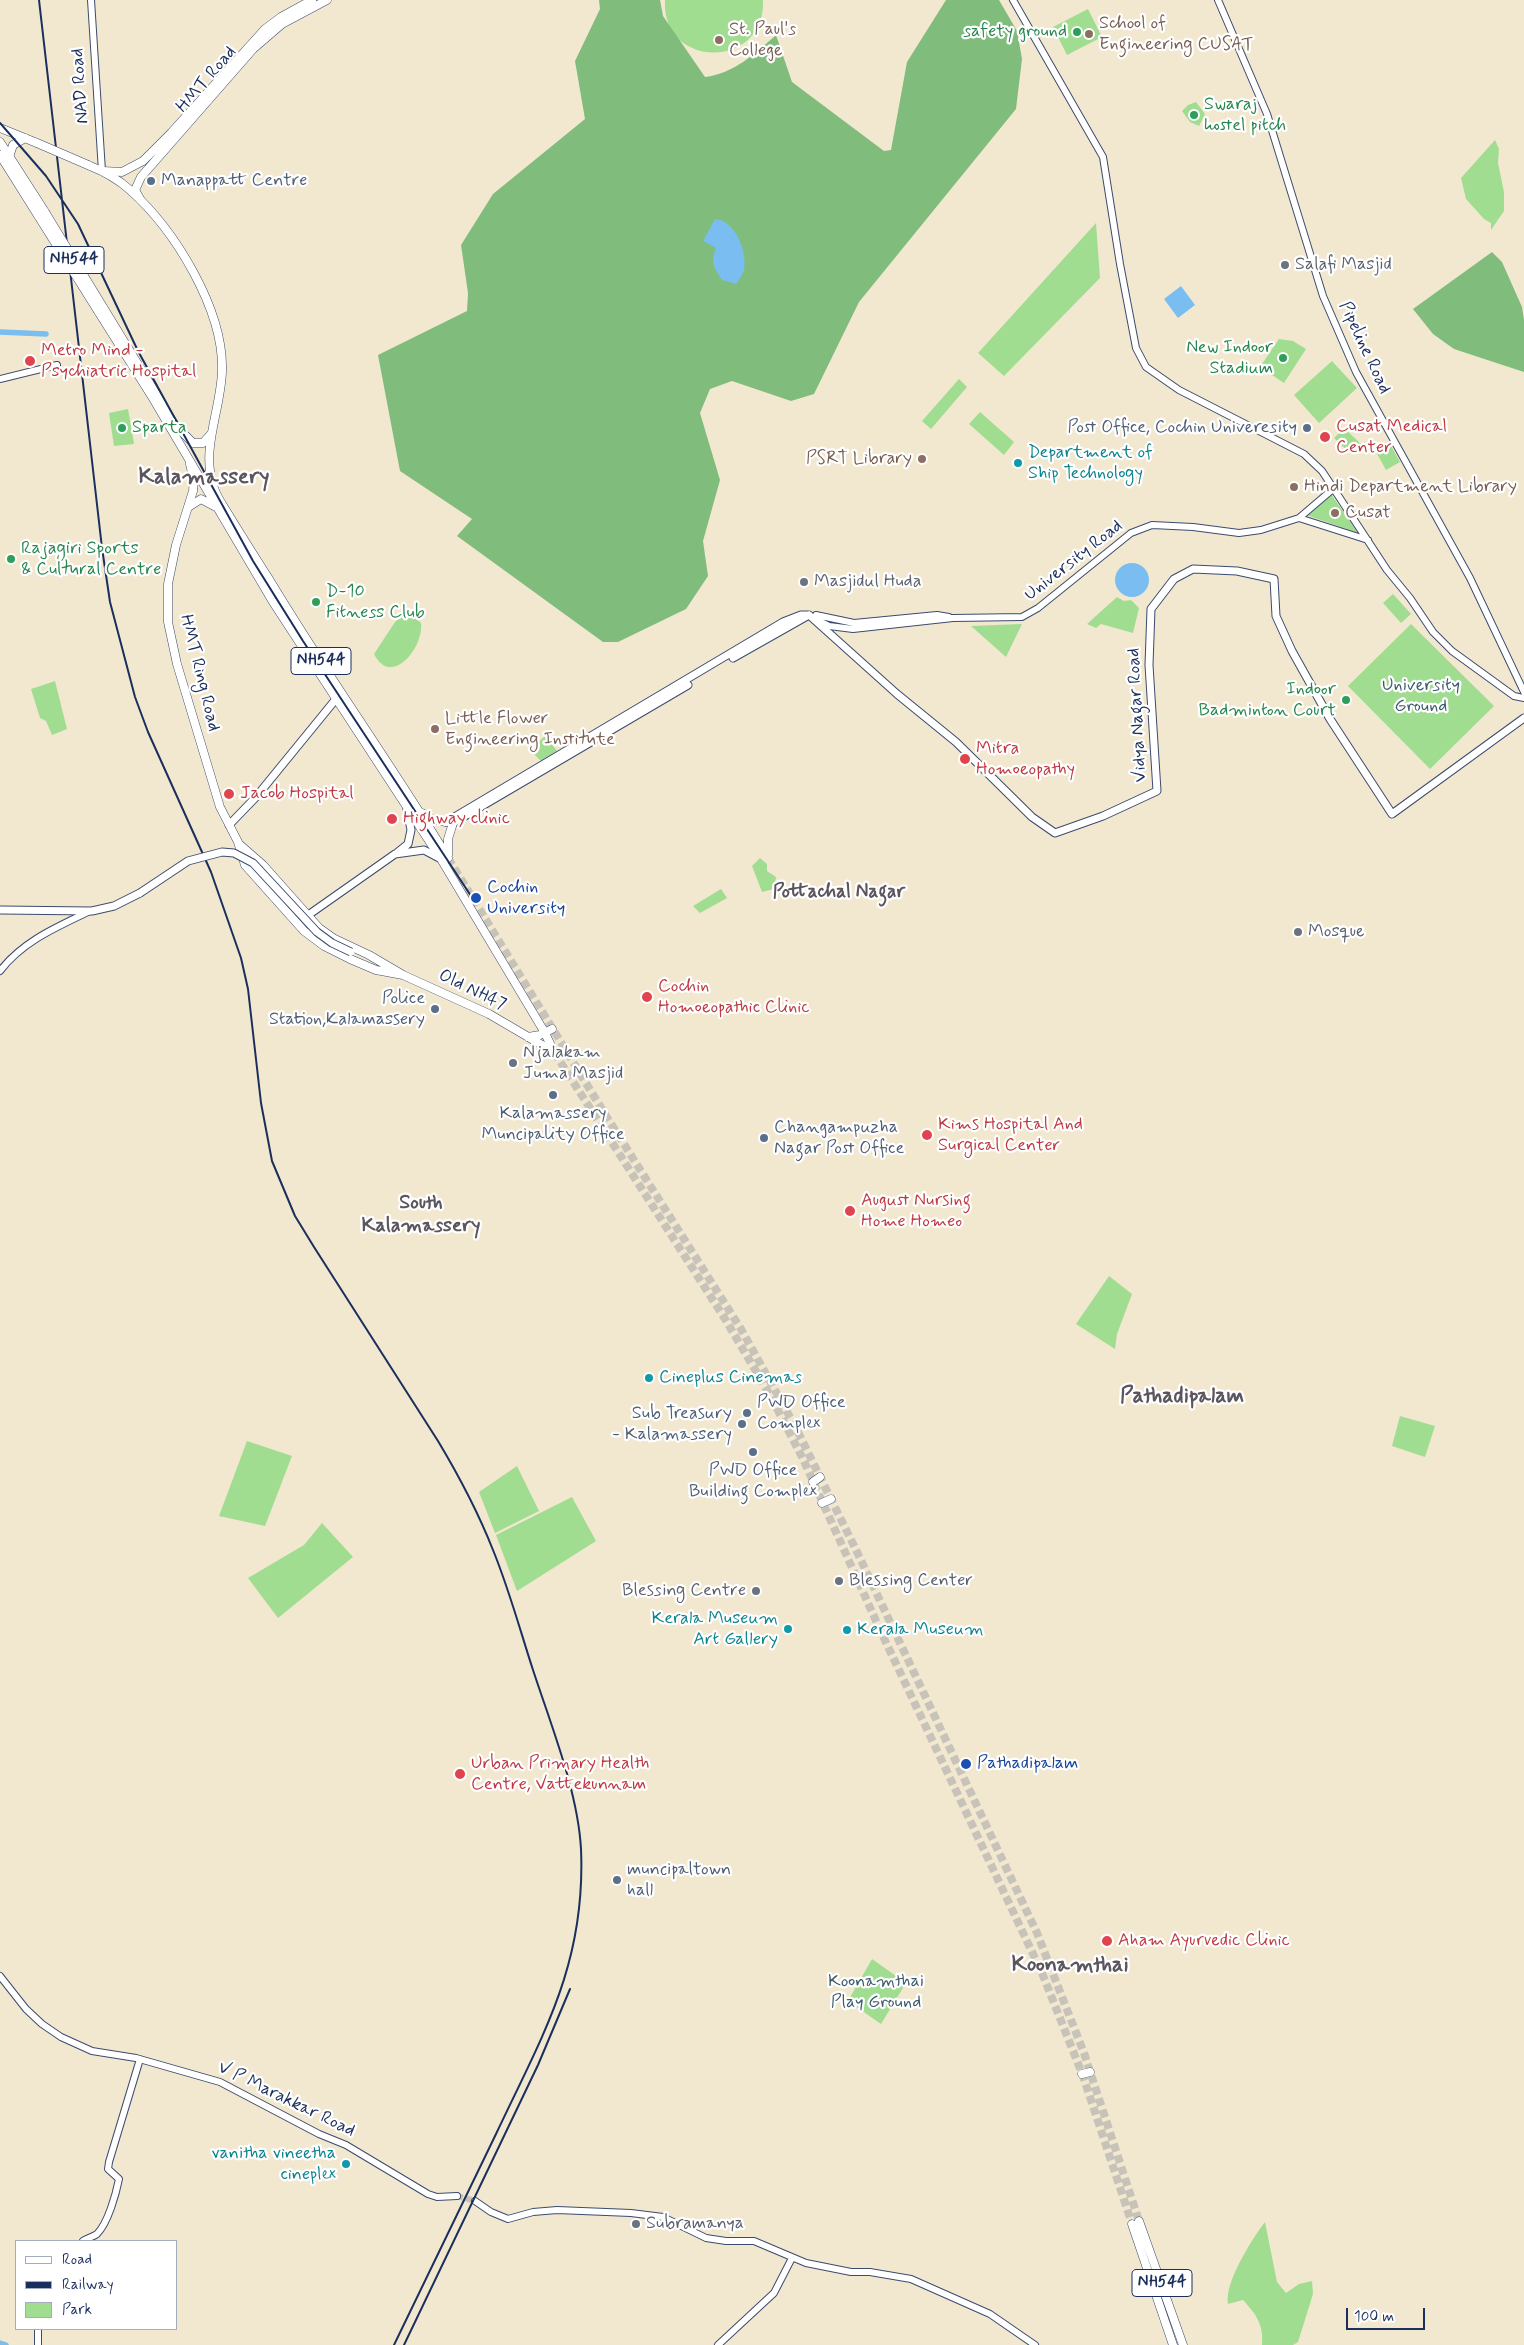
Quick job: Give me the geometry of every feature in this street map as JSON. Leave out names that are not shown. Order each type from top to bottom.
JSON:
[{"type":"main road","name":"HMT Road","points":[[102,171],[122,172],[143,161],[171,133],[265,29],[281,17],[312,0]]},
{"type":"main road","name":"HMT Road","points":[[141,200],[135,190],[140,177],[249,54],[282,24],[327,0]]},
{"type":"main road","points":[[0,128],[102,171],[126,186],[141,200],[163,226],[189,264],[217,329],[222,378],[211,434]]},
{"type":"main road","points":[[9,157],[13,144],[25,138]]},
{"type":"main road","name":"NH544","points":[[0,142],[42,215],[176,425],[193,443],[203,443],[211,434]]},
{"type":"main road","name":"NH544","points":[[0,155],[42,215]]},
{"type":"main road","name":"NH544","points":[[116,333],[188,459]]},
{"type":"main road","name":"NH544","points":[[211,434],[209,469],[214,489],[336,699],[406,804],[431,837]]},
{"type":"main road","points":[[188,459],[216,507]]},
{"type":"main road","name":"HMT Ring Road","points":[[188,459],[194,481],[190,506],[176,545],[168,584],[168,622],[177,664],[220,808],[238,842],[245,865],[296,923]]},
{"type":"main road","points":[[190,506],[200,499],[216,507]]},
{"type":"main road","name":"NH544","points":[[216,507],[282,609],[418,810],[431,837]]},
{"type":"main road","name":"Vidya Nagar Road","points":[[809,615],[897,694],[956,742],[1032,817],[1055,833],[1103,816],[1157,791],[1148,665],[1150,609],[1174,579],[1193,569],[1237,571],[1274,579],[1276,616],[1292,651],[1330,719],[1392,814],[1524,718]]},
{"type":"main road","points":[[418,810],[431,819],[449,822],[797,619],[809,615]]},
{"type":"main road","points":[[229,825],[256,797],[336,699]]},
{"type":"main road","points":[[296,923],[408,844],[411,830],[406,804]]},
{"type":"main road","points":[[445,858],[449,822]]},
{"type":"main road","points":[[431,837],[548,1031],[534,1037],[528,1036]]},
{"type":"main road","name":"HMT Ring Road","points":[[238,842],[307,916]]},
{"type":"main road","points":[[395,854],[424,850],[445,858]]},
{"type":"main road","points":[[0,910],[92,911],[114,906],[140,893],[188,861],[222,852],[240,854],[258,868],[317,932],[332,943],[351,952],[369,955]]},
{"type":"main road","name":"Old NH47","points":[[307,916],[333,938],[379,960],[402,975],[489,1014],[554,1052],[548,1031]]},
{"type":"main road","name":"Old NH47","points":[[296,923],[324,946],[376,970],[402,975]]},
{"type":"main road","points":[[351,952],[364,965]]},
{"type":"main road","points":[[376,970],[379,960]]},
{"type":"main road","points":[[822,1503],[831,1499]]},
{"type":"main road","name":"NH544","points":[[1173,2345],[1136,2222],[1183,2345]]},
{"type":"street","name":"NAD Road","points":[[91,0],[102,171]]},
{"type":"street","points":[[1013,0],[1103,157],[1136,348],[1146,367],[1179,390],[1304,454],[1322,471],[1433,632],[1514,696],[1524,698]]},
{"type":"street","name":"Pipeline Road","points":[[1218,0],[1240,47],[1267,114],[1319,276],[1323,296],[1356,372],[1470,578],[1524,692]]},
{"type":"street","points":[[0,379],[57,365]]},
{"type":"street","points":[[1299,518],[1333,489]]},
{"type":"street","points":[[1299,518],[1368,540]]},
{"type":"street","name":"University Road","points":[[809,615],[829,626],[852,629],[953,618],[1027,616],[1132,534],[1152,525],[1192,527],[1239,533],[1261,530],[1299,518]]},
{"type":"street","points":[[0,971],[8,960],[44,933],[92,911]]},
{"type":"street","name":"V P Marakkar Road","points":[[0,1976],[26,2010],[61,2037],[92,2051],[140,2059],[220,2082],[319,2134],[346,2145],[428,2194],[437,2197],[458,2196]]},
{"type":"street","points":[[85,2240],[95,2235],[101,2229],[116,2197],[119,2179],[108,2169],[109,2162],[140,2059]]},
{"type":"street","points":[[475,2201],[491,2212],[508,2220],[533,2212],[557,2210],[631,2212],[663,2217],[706,2238],[726,2241],[754,2240],[806,2263],[838,2270],[881,2273],[911,2279],[990,2314],[1035,2345]]},
{"type":"street","points":[[718,2345],[774,2293],[792,2258]]},
{"type":"street","points":[[38,2330],[38,2344]]},
{"type":"green space","points":[[599,0],[660,0],[663,16],[705,77],[725,72],[744,62],[776,35],[792,82],[884,151],[891,150],[907,62],[946,0],[999,0],[1017,31],[1022,59],[1016,109],[859,302],[814,394],[791,401],[732,381],[710,389],[700,413],[720,480],[703,541],[708,576],[686,609],[618,642],[603,642],[457,536],[472,519],[400,471],[378,355],[467,311],[468,293],[461,245],[493,194],[585,119],[575,61],[600,9]]},
{"type":"green space","name":"St. Paul's College","points":[[665,0],[763,0],[759,23],[748,39],[732,49],[714,52],[695,49],[679,39],[668,23]]},
{"type":"green space","name":"safety ground","points":[[1088,9],[1102,37],[1067,55],[1053,27]]},
{"type":"green space","name":"Swaraj hostel pitch","points":[[1196,102],[1205,114],[1199,126],[1190,122],[1182,111],[1188,105]]},
{"type":"green space","points":[[1495,140],[1499,149],[1498,163],[1504,192],[1504,211],[1491,230],[1491,223],[1484,219],[1466,199],[1461,178]]},
{"type":"green space","points":[[1096,223],[1100,278],[1004,376],[978,353]]},
{"type":"green space","points":[[1492,252],[1502,262],[1522,307],[1524,320],[1524,372],[1454,349],[1433,334],[1413,309]]},
{"type":"green space","name":"New Indoor Stadium","points":[[1279,339],[1293,341],[1306,349],[1284,383],[1260,367]]},
{"type":"green space","points":[[1332,361],[1357,388],[1319,423],[1294,395]]},
{"type":"green space","points":[[959,379],[967,387],[931,429],[922,421]]},
{"type":"green space","name":"Sparta","points":[[128,409],[134,444],[114,446],[109,413]]},
{"type":"green space","points":[[980,412],[1014,442],[1004,455],[969,424]]},
{"type":"green space","points":[[1344,428],[1361,444],[1351,454],[1334,438]]},
{"type":"green space","points":[[1389,442],[1400,462],[1386,470],[1375,450]]},
{"type":"green space","points":[[1331,494],[1358,533],[1306,515]]},
{"type":"green space","points":[[1393,594],[1411,614],[1401,623],[1383,603]]},
{"type":"green space","points":[[1117,597],[1124,601],[1131,600],[1139,608],[1133,633],[1101,624],[1096,628],[1087,624]]},
{"type":"green space","points":[[403,615],[412,615],[421,623],[421,633],[412,653],[405,661],[397,666],[389,667],[381,663],[374,654],[395,622]]},
{"type":"green space","points":[[1022,624],[1006,657],[971,626]]},
{"type":"green space","name":"University Ground","points":[[1411,624],[1494,706],[1430,769],[1348,686]]},
{"type":"green space","points":[[55,681],[67,729],[52,735],[46,721],[40,718],[31,689]]},
{"type":"green space","points":[[545,736],[557,751],[541,761],[530,750]]},
{"type":"green space","points":[[760,858],[767,864],[767,871],[776,877],[774,889],[762,892],[752,866]]},
{"type":"green space","points":[[721,889],[727,898],[700,913],[693,906]]},
{"type":"green space","points":[[1109,1276],[1132,1294],[1117,1334],[1115,1349],[1076,1324]]},
{"type":"green space","points":[[1400,1416],[1435,1426],[1425,1457],[1392,1446]]},
{"type":"green space","points":[[247,1441],[292,1456],[265,1526],[219,1516]]},
{"type":"green space","points":[[517,1466],[539,1511],[495,1533],[479,1492]]},
{"type":"green space","points":[[572,1497],[596,1541],[517,1591],[496,1535]]},
{"type":"green space","points":[[322,1523],[353,1557],[278,1618],[248,1578],[304,1545]]},
{"type":"green space","name":"Koonamthai Play Ground","points":[[872,1959],[906,1983],[881,2024],[848,2001]]},
{"type":"green space","points":[[1265,2222],[1277,2282],[1286,2293],[1299,2284],[1312,2281],[1313,2294],[1298,2342],[1293,2345],[1262,2345],[1262,2332],[1258,2320],[1248,2305],[1243,2300],[1228,2304],[1230,2285],[1235,2273],[1253,2239]]},
{"type":"water","points":[[715,219],[729,225],[742,246],[745,263],[744,270],[736,284],[722,280],[714,265],[713,257],[716,248],[703,241]]},
{"type":"water","points":[[1181,286],[1195,305],[1178,318],[1164,299]]},
{"type":"water","points":[[1132,563],[1139,564],[1144,568],[1148,573],[1148,587],[1144,592],[1139,596],[1132,597],[1125,596],[1120,592],[1116,587],[1115,580],[1116,573],[1120,568],[1125,564]]},
{"type":"waterway","points":[[0,332],[46,334]]},
{"type":"waterway","points":[[0,2343],[6,2345]]},
{"type":"tunnel","points":[[448,858],[608,1119],[741,1329],[796,1428],[858,1554],[1037,1933],[1084,2053],[1139,2221]]},
{"type":"tunnel","points":[[554,1052],[725,1319],[770,1395],[803,1459],[882,1634],[1042,1973],[1083,2076],[1132,2224]]},
{"type":"tunnel","points":[[457,2196],[475,2201]]},
{"type":"railway","points":[[39,0],[102,548],[110,602],[135,697],[148,732],[211,872],[241,958],[248,989],[261,1103],[272,1161],[295,1216],[438,1441],[461,1481],[481,1522],[504,1580],[555,1736],[569,1782],[579,1827],[581,1890],[569,1963],[558,1997],[530,2063],[394,2345]]},
{"type":"railway","points":[[0,123],[46,176],[78,224],[138,351],[253,561],[303,641],[473,899]]},
{"type":"railway","points":[[404,2345],[538,2065],[570,1989]]},
{"type":"place","name":"safety ground","points":[[1077,32]]},
{"type":"place","name":"School of Engineering CUSAT","points":[[1089,34]]},
{"type":"place","name":"St. Paul's College","points":[[719,40]]},
{"type":"place","name":"Swaraj hostel pitch","points":[[1194,115]]},
{"type":"place","name":"Manappatt Centre","points":[[151,181]]},
{"type":"place","name":"Salafi Masjid","points":[[1285,265]]},
{"type":"place","name":"New Indoor Stadium","points":[[1283,358]]},
{"type":"place","name":"Metro Mind - Psychiatric Hospital","points":[[30,361]]},
{"type":"place","name":"Sparta","points":[[122,428]]},
{"type":"place","name":"Post Office, Cochin Univeresity","points":[[1307,428]]},
{"type":"place","name":"Cusat Medical Center","points":[[1325,437]]},
{"type":"place","name":"PSRT Library","points":[[922,459]]},
{"type":"place","name":"Department of Ship Technology","points":[[1018,463]]},
{"type":"place","name":"Hindi Department Library","points":[[1294,487]]},
{"type":"place","name":"Cusat","points":[[1335,513]]},
{"type":"place","name":"Rajagiri Sports & Cultural Centre","points":[[11,559]]},
{"type":"place","name":"Masjidul Huda","points":[[804,582]]},
{"type":"place","name":"D-10 Fitness Club","points":[[316,602]]},
{"type":"place","name":"Indoor Badminton Court","points":[[1346,700]]},
{"type":"place","name":"Little Flower Engineering Institute","points":[[435,729]]},
{"type":"place","name":"Mitra Homoeopathy","points":[[965,759]]},
{"type":"place","name":"Jacob Hospital","points":[[229,794]]},
{"type":"place","name":"Highway clinic","points":[[392,819]]},
{"type":"place","name":"Cochin University","points":[[476,898]]},
{"type":"place","name":"Mosque","points":[[1298,932]]},
{"type":"place","name":"Cochin Homoeopathic Clinic","points":[[647,997]]},
{"type":"place","name":"Police Station,Kalamassery","points":[[435,1009]]},
{"type":"place","name":"Njalakam Juma Masjid","points":[[513,1063]]},
{"type":"place","name":"Kalamassery Muncipality Office","points":[[553,1095]]},
{"type":"place","name":"Kims Hospital And Surgical Center","points":[[927,1135]]},
{"type":"place","name":"Changampuzha Nagar Post Office","points":[[764,1138]]},
{"type":"place","name":"August Nursing Home Homeo","points":[[850,1211]]},
{"type":"place","name":"Cineplus Cinemas","points":[[649,1378]]},
{"type":"place","name":"PWD Office Complex","points":[[747,1413]]},
{"type":"place","name":"Sub Treasury - Kalamassery","points":[[742,1424]]},
{"type":"place","name":"PWD Office Building Complex","points":[[753,1452]]},
{"type":"place","name":"Blessing Center","points":[[839,1581]]},
{"type":"place","name":"Blessing Centre","points":[[756,1591]]},
{"type":"place","name":"Kerala Museum Art Gallery","points":[[788,1629]]},
{"type":"place","name":"Kerala Museum","points":[[847,1630]]},
{"type":"place","name":"Pathadipalam","points":[[966,1764]]},
{"type":"place","name":"Urban Primary Health Centre, Vattekunnam","points":[[460,1774]]},
{"type":"place","name":"muncipaltown hall","points":[[617,1880]]},
{"type":"place","name":"Aham Ayurvedic Clinic","points":[[1107,1941]]},
{"type":"place","name":"vanitha vineetha cineplex","points":[[346,2164]]},
{"type":"place","name":"Subramanya","points":[[636,2224]]},
{"type":"district","name":"Kalamassery","points":[[204,478]]},
{"type":"district","name":"Pottachal Nagar","points":[[839,893]]},
{"type":"district","name":"South Kalamassery","points":[[421,1216]]},
{"type":"district","name":"Pathadipalam","points":[[1182,1397]]},
{"type":"district","name":"Koonamthai","points":[[1070,1966]]}]
